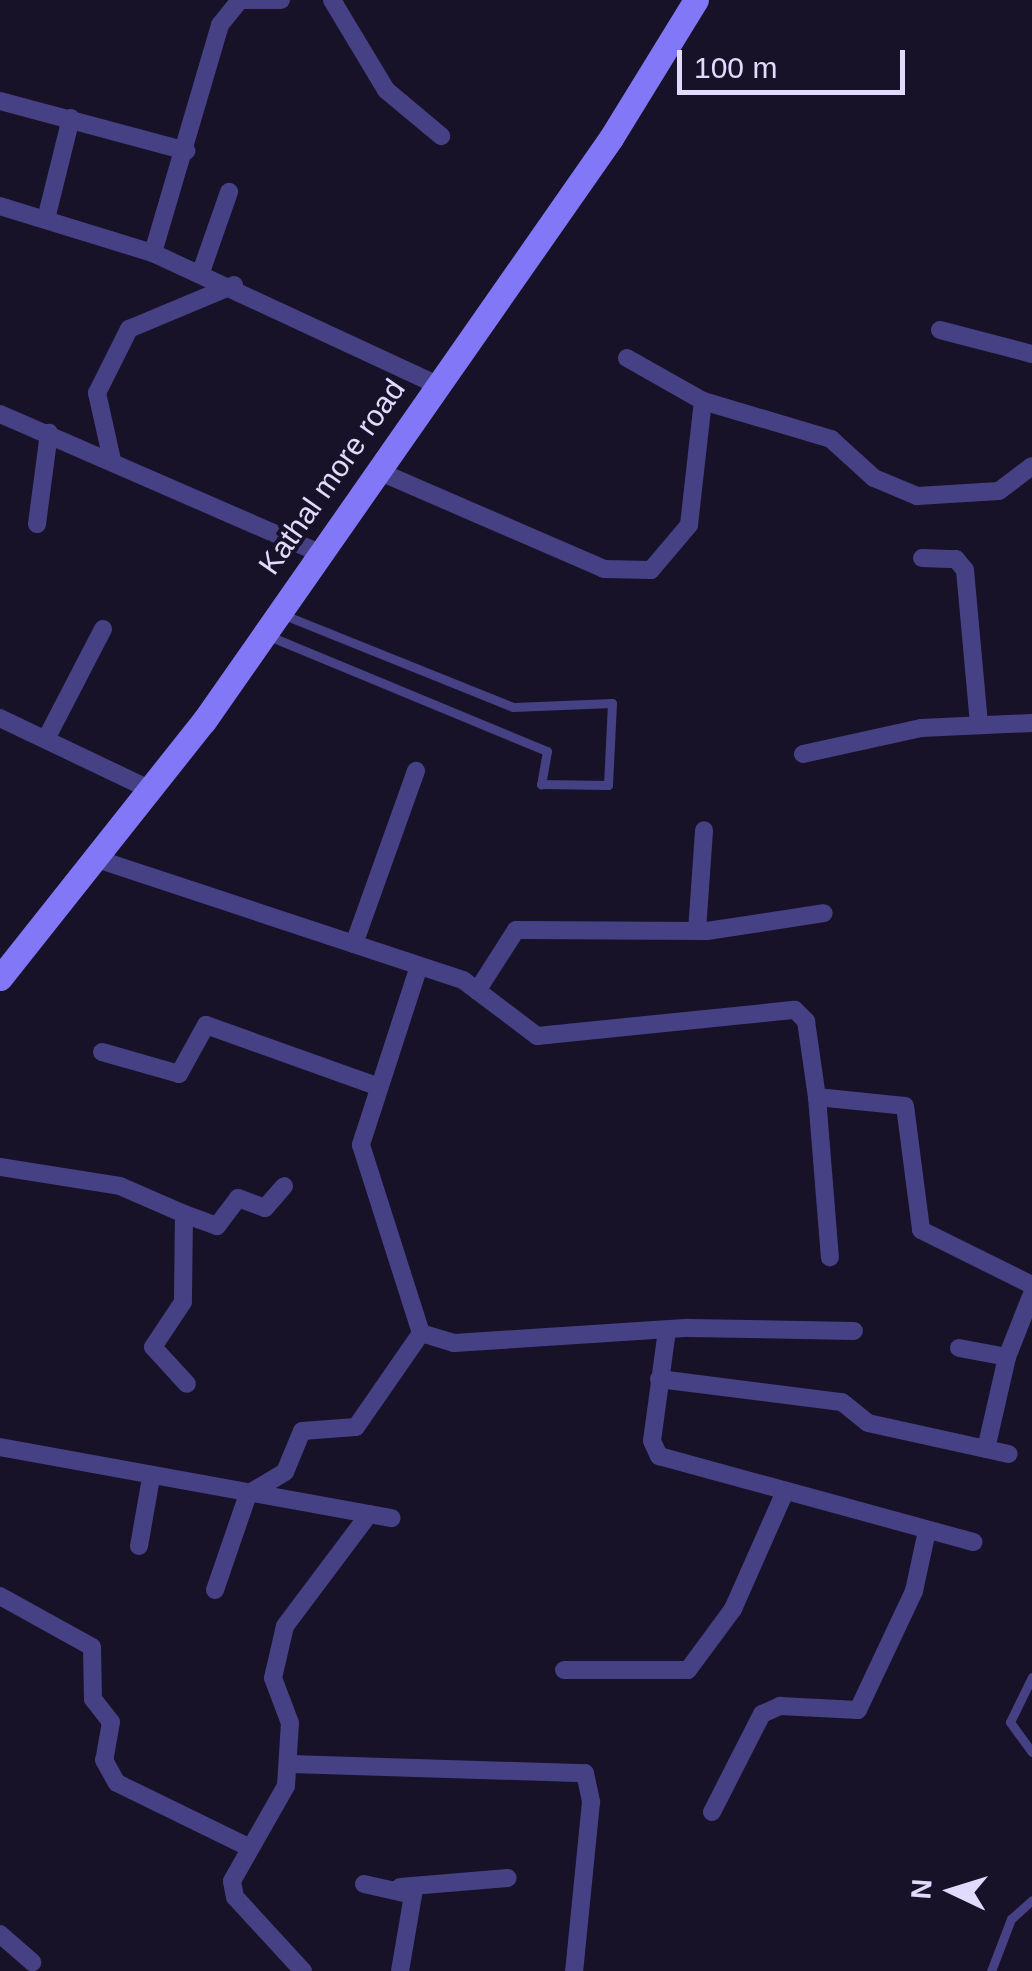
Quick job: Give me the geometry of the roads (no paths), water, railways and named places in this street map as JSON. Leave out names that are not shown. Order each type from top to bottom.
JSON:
[{"type":"main road","name":"Kathal more road","points":[[1,976],[151,790],[378,471],[696,0]]},
{"type":"street","points":[[153,254],[233,1],[276,0]]},
{"type":"street","points":[[332,0],[386,90],[441,136]]},
{"type":"street","points":[[0,101],[186,152]]},
{"type":"street","points":[[46,219],[72,118]]},
{"type":"street","points":[[201,272],[229,192]]},
{"type":"street","points":[[0,206],[153,254],[234,285],[437,384]]},
{"type":"street","points":[[112,460],[97,393],[130,329],[234,285]]},
{"type":"street","points":[[940,330],[1032,354]]},
{"type":"street","points":[[626,358],[703,400],[811,430],[874,478],[927,498],[999,491],[1032,466]]},
{"type":"street","points":[[378,471],[604,570],[651,570],[690,525],[703,400]]},
{"type":"street","points":[[0,414],[49,432],[317,552]]},
{"type":"street","points":[[37,524],[49,432]]},
{"type":"street","points":[[922,558],[956,559],[964,570],[979,724]]},
{"type":"street","points":[[46,739],[103,630]]},
{"type":"street","points":[[0,718],[151,790]]},
{"type":"street","points":[[803,754],[979,724],[1032,724]]},
{"type":"street","points":[[354,944],[416,771]]},
{"type":"street","points":[[697,930],[704,830]]},
{"type":"street","points":[[94,858],[419,966],[477,992],[537,1036],[795,1010],[806,1021],[817,1097],[830,1256]]},
{"type":"street","points":[[477,992],[516,930],[697,930],[824,913]]},
{"type":"street","points":[[419,966],[376,1086],[360,1145],[422,1333]]},
{"type":"street","points":[[102,1052],[179,1074],[206,1025],[376,1086]]},
{"type":"street","points":[[817,1097],[903,1104],[921,1230],[1032,1285]]},
{"type":"street","points":[[0,1167],[120,1186],[218,1226],[238,1198],[265,1208],[284,1186]]},
{"type":"street","points":[[184,1214],[182,1302],[152,1347],[187,1384]]},
{"type":"street","points":[[986,1448],[1008,1357],[1032,1294]]},
{"type":"street","points":[[422,1333],[467,1343],[666,1330],[854,1330]]},
{"type":"street","points":[[666,1330],[659,1380],[659,1456],[784,1494],[974,1542]]},
{"type":"street","points":[[215,1590],[248,1494],[285,1472],[302,1431],[356,1426],[422,1333]]},
{"type":"street","points":[[959,1348],[1008,1357]]},
{"type":"street","points":[[659,1380],[842,1402],[868,1423],[1009,1454]]},
{"type":"street","points":[[0,1447],[151,1478],[392,1518]]},
{"type":"street","points":[[140,1546],[151,1478]]},
{"type":"street","points":[[564,1670],[688,1670],[732,1608],[784,1494]]},
{"type":"street","points":[[303,1971],[232,1892],[291,1764],[289,1714],[274,1678],[285,1626],[369,1514]]},
{"type":"street","points":[[712,1812],[762,1714],[780,1706],[858,1710],[914,1591],[927,1531]]},
{"type":"street","points":[[0,1596],[92,1647],[92,1697],[110,1722],[104,1760],[117,1783],[250,1848]]},
{"type":"street","points":[[291,1764],[585,1772],[591,1802],[574,1971]]},
{"type":"street","points":[[364,1884],[400,1886],[508,1878]]},
{"type":"street","points":[[400,1886],[416,1905],[400,1971]]},
{"type":"street","points":[[0,1934],[32,1962]]},
{"type":"lane","points":[[269,622],[513,707],[612,703],[608,785],[541,784],[547,750],[269,622]]},
{"type":"lane","points":[[1032,1677],[1010,1726],[1032,1752]]},
{"type":"lane","points":[[990,1971],[1011,1919],[1032,1900]]}]
